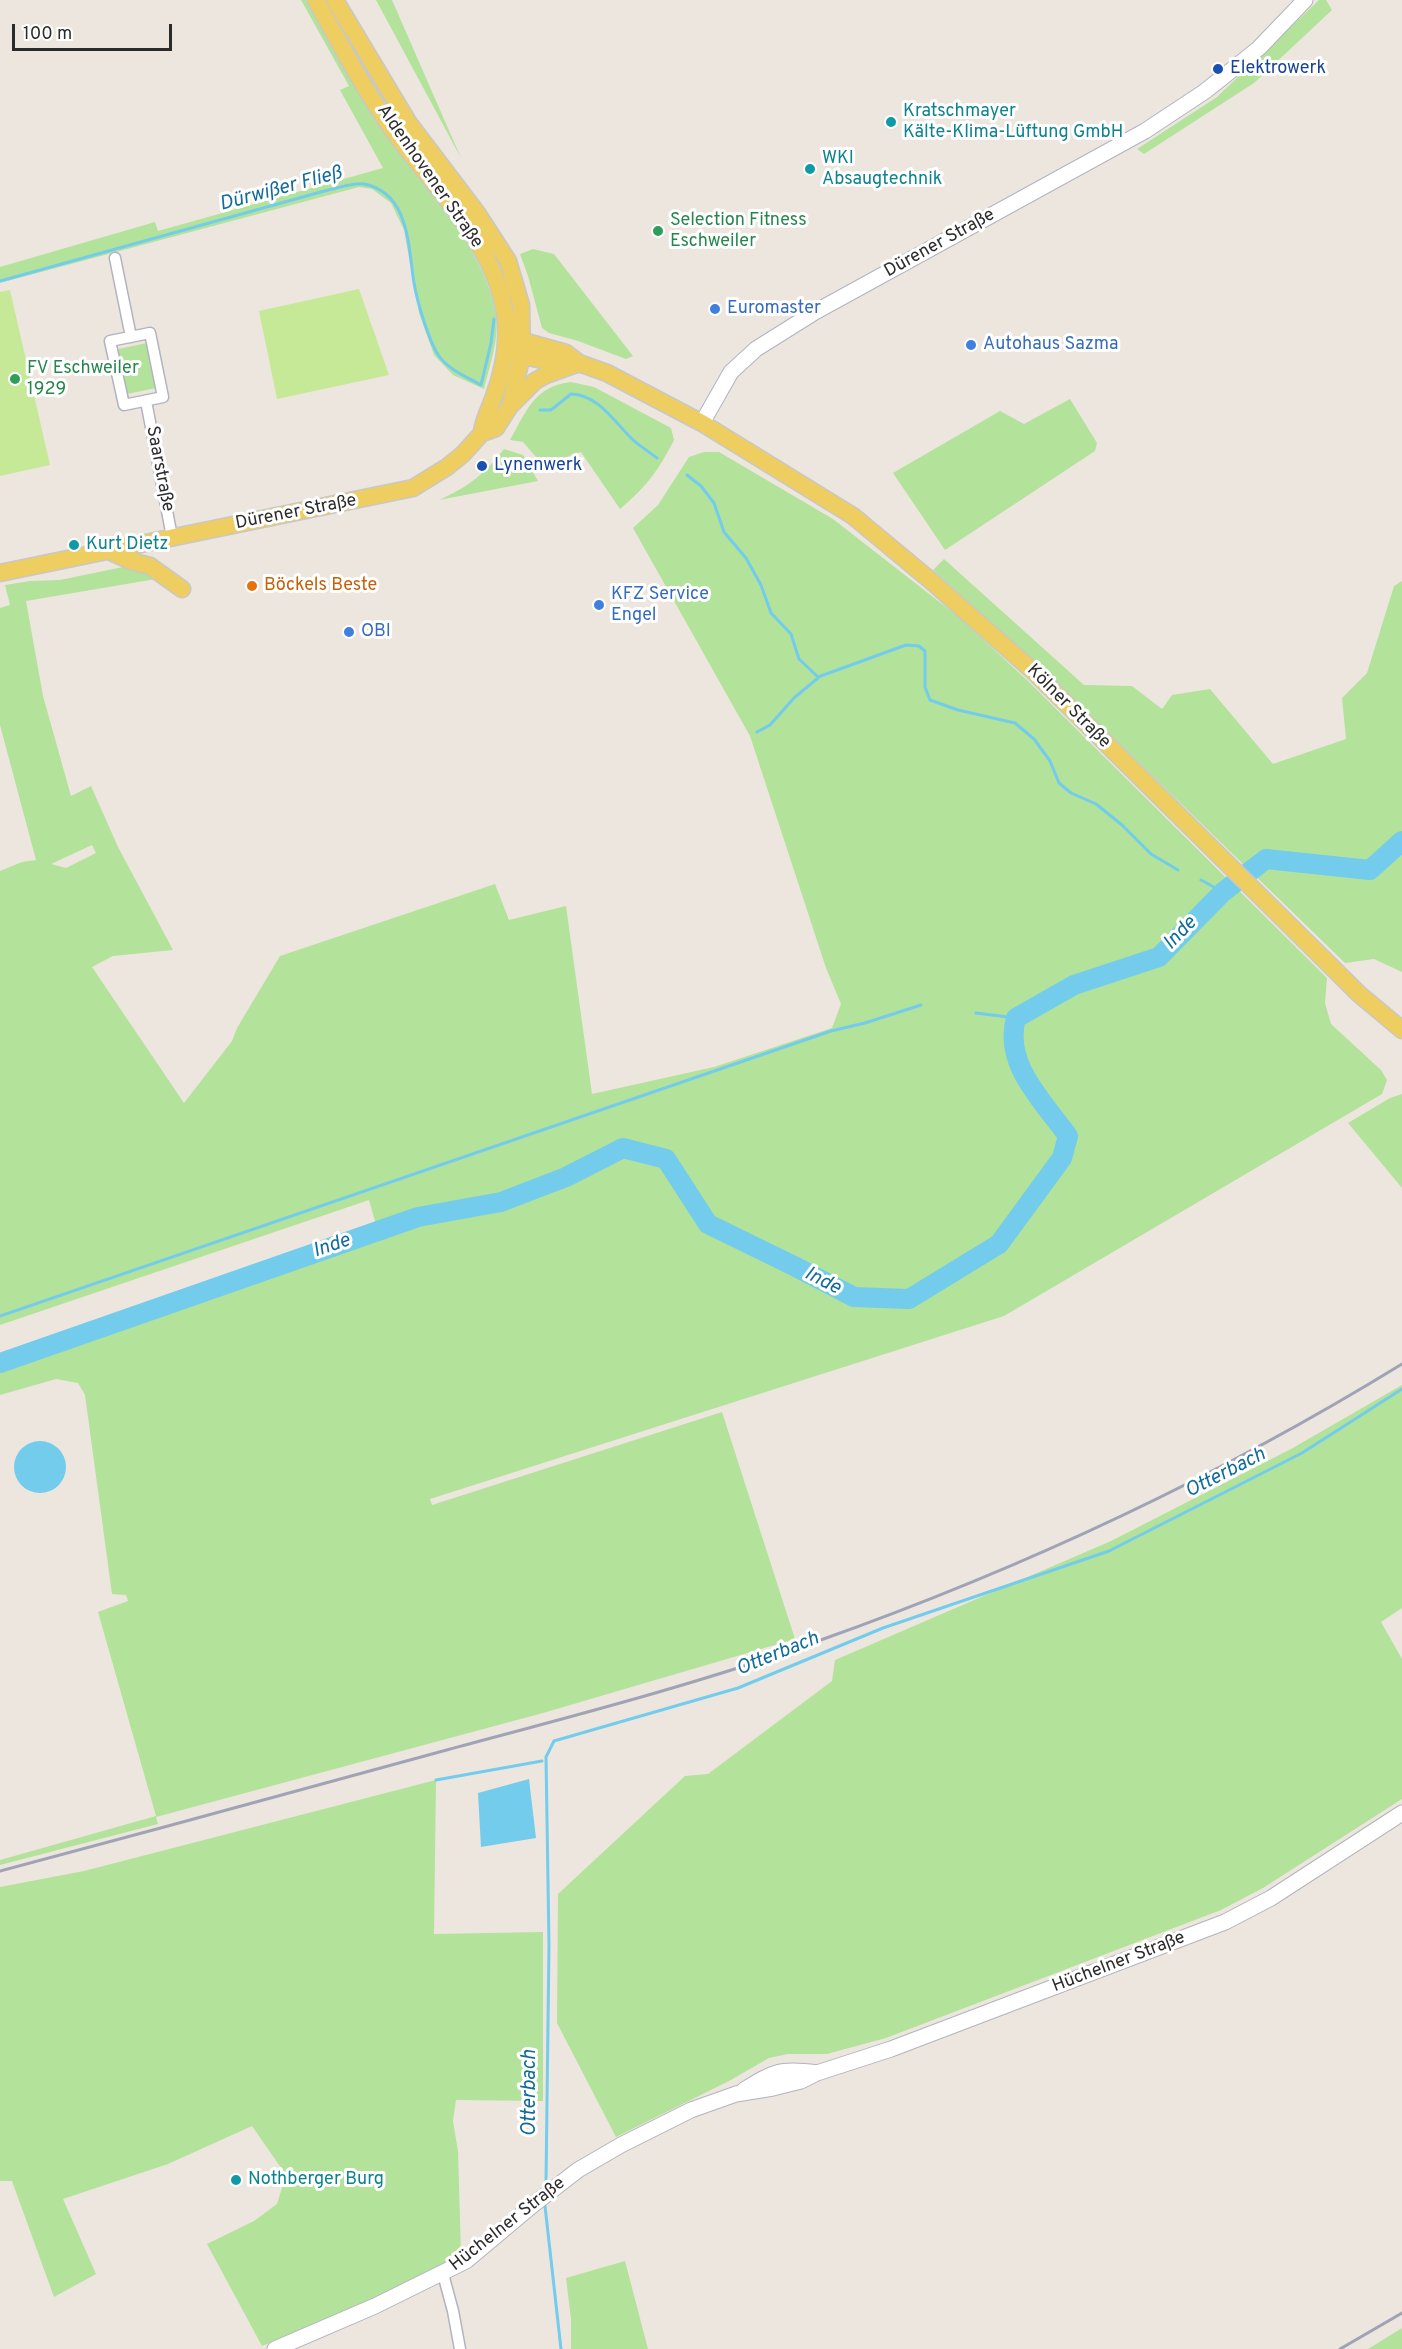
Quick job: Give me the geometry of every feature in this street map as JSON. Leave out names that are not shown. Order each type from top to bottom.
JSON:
[{"type":"main road","name":"Aldenhovener Straße","points":[[316,0],[393,131],[465,223],[492,267],[514,347]]},
{"type":"main road","name":"Aldenhovener Straße","points":[[335,0],[408,122],[477,213],[508,261],[521,305],[514,347],[483,422],[482,433]]},
{"type":"main road","points":[[514,347],[566,352],[579,363],[607,373],[702,423]]},
{"type":"main road","name":"Dürener Straße","points":[[0,573],[413,488],[447,467],[463,454],[482,433],[496,428],[510,406],[514,347]]},
{"type":"main road","points":[[510,406],[532,383],[546,375],[579,363]]},
{"type":"main road","name":"Kölner Straße","points":[[702,423],[838,506],[930,580],[1035,672],[1359,994],[1402,1030]]},
{"type":"main road","points":[[109,551],[131,561],[150,566],[182,589]]},
{"type":"street","name":"Dürener Straße","points":[[702,423],[731,372],[756,349],[815,312],[1145,131],[1204,92],[1259,48],[1305,0]]},
{"type":"street","points":[[115,258],[131,336]]},
{"type":"street","name":"Saarstraße","points":[[150,333],[163,397],[146,401],[124,405],[110,341],[150,333]]},
{"type":"street","name":"Saarstraße","points":[[146,401],[172,537]]},
{"type":"street","name":"Hüchelner Straße","points":[[275,2349],[443,2274],[466,2261],[578,2170],[621,2145],[691,2110],[736,2094],[801,2081],[817,2073],[902,2045],[1225,1922],[1271,1898],[1402,1813]]},
{"type":"street","points":[[443,2274],[460,2349]]},
{"type":"green space","points":[[301,0],[306,0],[345,70],[377,120],[451,218],[478,261],[495,309],[497,329],[484,389],[453,375],[434,355],[419,313],[404,230],[391,203],[372,189],[359,187],[0,283],[0,267],[155,222],[158,231],[383,168],[340,90],[349,86]]},
{"type":"green space","points":[[376,0],[392,0],[461,158]]},
{"type":"green space","points":[[1319,0],[1326,0],[1332,10],[1254,83],[1144,154],[1137,149],[1217,97]]},
{"type":"green space","points":[[533,249],[554,254],[633,356],[626,359],[549,333],[542,328],[520,254]]},
{"type":"green space","points":[[359,289],[389,375],[277,399],[259,311]]},
{"type":"green space","name":"FV Eschweiler 1929","points":[[10,290],[50,465],[0,476],[0,292]]},
{"type":"green space","points":[[147,343],[156,388],[127,394],[118,349]]},
{"type":"green space","points":[[571,382],[594,387],[671,428],[674,440],[663,461],[638,493],[620,509],[581,452],[543,465],[523,442],[510,440],[527,410],[540,395],[558,384]]},
{"type":"green space","points":[[1070,399],[1097,443],[1095,451],[945,550],[893,473],[1000,411],[1024,424]]},
{"type":"green space","points":[[504,449],[523,455],[538,481],[439,500],[475,479]]},
{"type":"green space","points":[[704,452],[719,452],[833,519],[960,618],[1028,681],[1327,978],[1325,1003],[1331,1024],[1381,1070],[1387,1080],[1382,1094],[1004,1316],[430,1499],[432,1505],[722,1412],[795,1639],[543,1713],[156,1817],[158,1824],[0,1865],[0,1860],[156,1816],[98,1612],[128,1601],[126,1595],[112,1594],[85,1395],[78,1383],[56,1379],[0,1395],[0,1372],[380,1239],[369,1200],[0,1325],[0,871],[22,862],[36,860],[0,725],[0,608],[10,605],[5,585],[60,580],[123,567],[144,571],[162,578],[26,601],[43,696],[71,796],[91,786],[118,847],[173,950],[113,956],[92,967],[184,1103],[232,1041],[237,1028],[280,956],[495,884],[509,920],[566,906],[592,1094],[714,1067],[832,1028],[841,1004],[826,968],[750,736],[633,528],[658,505],[689,457]],"holes":[[[92,845],[96,853],[66,868],[51,864]]]},
{"type":"green space","points":[[944,559],[1084,685],[1132,686],[1162,709],[1172,695],[1210,689],[1273,764],[1346,739],[1342,698],[1367,673],[1394,586],[1402,581],[1402,972],[1374,959],[1345,963],[1040,667],[933,570]]},
{"type":"green space","points":[[1402,1094],[1402,1188],[1348,1123],[1390,1098]]},
{"type":"green space","points":[[1402,1385],[1402,1608],[1381,1622],[1402,1659],[1402,1799],[1263,1888],[1221,1910],[886,2038],[827,2054],[788,2054],[769,2058],[729,2081],[616,2137],[557,2023],[558,1894],[685,1776],[708,1774],[832,1681],[835,1660],[1111,1541],[1291,1449]]},
{"type":"green space","points":[[436,1780],[434,1934],[543,1932],[543,2101],[456,2100],[453,2121],[458,2151],[461,2253],[390,2292],[262,2346],[207,2244],[254,2221],[277,2204],[286,2175],[252,2126],[168,2164],[63,2199],[96,2274],[54,2297],[12,2181],[0,2181],[0,1887],[84,1871]]},
{"type":"green space","points":[[625,2261],[648,2349],[571,2349],[571,2319],[566,2278]]},
{"type":"green space","points":[[1402,2328],[1402,2349],[1368,2349]]},
{"type":"water","points":[[35,1441],[45,1441],[54,1445],[62,1453],[66,1467],[62,1481],[54,1489],[45,1493],[35,1493],[26,1489],[18,1481],[14,1472],[14,1462],[18,1453],[26,1445]]},
{"type":"water","points":[[529,1779],[536,1838],[481,1847],[478,1793]]},
{"type":"waterway","name":"Dürwißer Fließ","points":[[0,281],[328,190],[351,184],[364,184],[379,189],[390,198],[404,223],[421,310],[431,341],[439,356],[453,369],[481,385],[494,319]]},
{"type":"waterway","points":[[540,410],[551,410],[571,394],[581,395],[597,404],[634,441],[657,458]]},
{"type":"waterway","points":[[687,475],[701,486],[714,503],[724,532],[746,558],[761,585],[771,613],[791,634],[799,659],[818,677],[906,645],[919,646],[925,651],[925,687],[930,700],[958,710],[1015,723],[1034,739],[1050,761],[1059,783],[1071,793],[1096,804],[1122,825],[1151,854],[1178,870]]},
{"type":"waterway","points":[[757,732],[770,725],[794,698],[818,678]]},
{"type":"waterway","name":"Inde","points":[[0,1363],[418,1217],[501,1202],[566,1177],[623,1148],[666,1159],[708,1224],[854,1297],[909,1299],[999,1244],[1062,1158],[1068,1136],[1037,1095],[1020,1066],[1013,1035],[1016,1018],[1074,985],[1159,957],[1223,892],[1266,859],[1370,870],[1402,841]]},
{"type":"waterway","points":[[1201,880],[1223,892]]},
{"type":"waterway","points":[[0,1316],[831,1031],[921,1005]]},
{"type":"waterway","points":[[976,1013],[1016,1018]]},
{"type":"waterway","name":"Otterbach","points":[[546,2181],[549,1945],[546,1757],[554,1741],[738,1688],[883,1628],[1109,1551],[1302,1453],[1402,1389]]},
{"type":"waterway","points":[[436,1780],[542,1761]]},
{"type":"waterway","name":"Otterbach","points":[[545,2206],[561,2349]]},
{"type":"railway","points":[[0,1871],[632,1700],[818,1641],[969,1583],[1117,1518],[1262,1445],[1402,1364]]},
{"type":"railway","points":[[1340,2349],[1402,2313]]},
{"type":"place","name":"Elektrowerk","points":[[1218,69]]},
{"type":"place","name":"Kratschmayer Kälte-Klima-Lüftung GmbH","points":[[891,122]]},
{"type":"place","name":"WKI Absaugtechnik","points":[[810,169]]},
{"type":"place","name":"Selection Fitness Eschweiler","points":[[658,231]]},
{"type":"place","name":"Euromaster","points":[[715,309]]},
{"type":"place","name":"Autohaus Sazma","points":[[971,345]]},
{"type":"place","name":"FV Eschweiler 1929","points":[[15,379]]},
{"type":"place","name":"Lynenwerk","points":[[482,466]]},
{"type":"place","name":"Kurt Dietz","points":[[74,545]]},
{"type":"place","name":"Böckels Beste","points":[[252,586]]},
{"type":"place","name":"KFZ Service Engel","points":[[599,605]]},
{"type":"place","name":"OBI","points":[[349,632]]},
{"type":"place","name":"Nothberger Burg","points":[[236,2180]]}]
